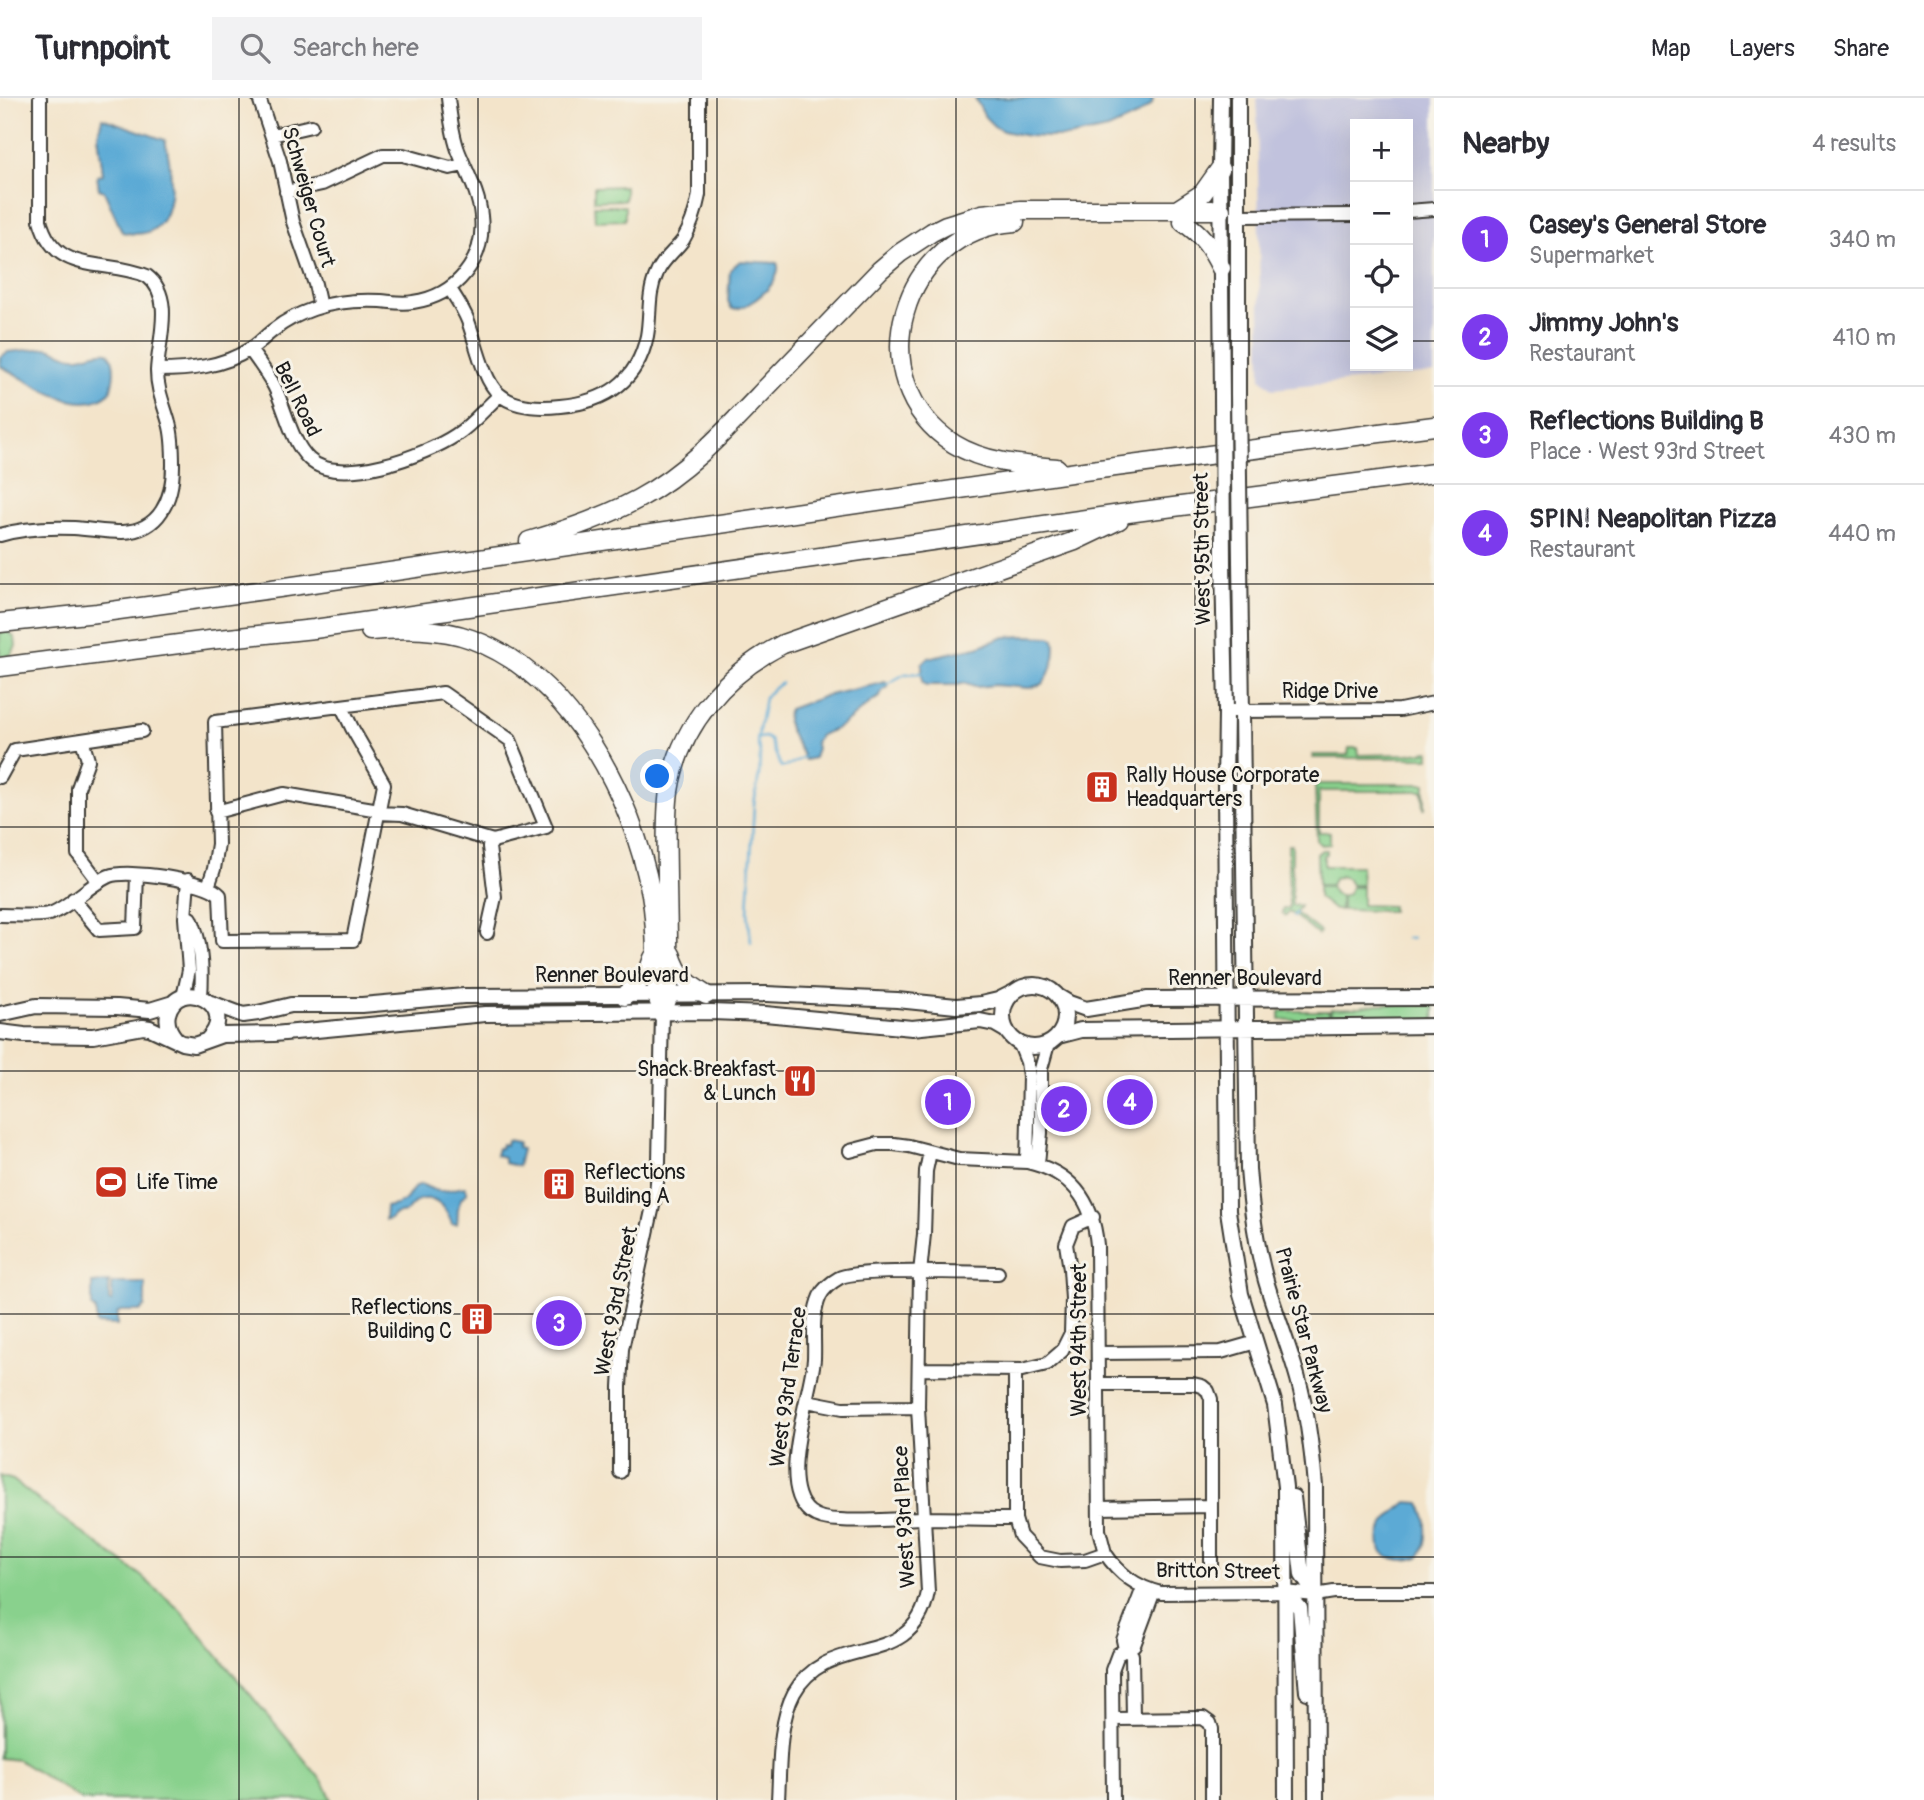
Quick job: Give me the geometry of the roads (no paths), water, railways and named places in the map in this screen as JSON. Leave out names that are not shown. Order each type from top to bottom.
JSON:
[{"type":"highway","points":[[1084,471],[1006,463],[985,457],[956,445],[934,427],[910,391],[902,366],[901,325],[908,300],[921,275],[936,258],[958,241],[987,226],[1003,222],[1180,216],[1203,193],[1220,169]]},
{"type":"highway","points":[[472,558],[487,548],[526,542],[591,522],[639,499],[664,483],[707,449],[880,270],[932,232],[963,219],[1000,211],[1227,216]]},
{"type":"highway","points":[[1180,216],[1197,231],[1221,268]]},
{"type":"highway","points":[[0,623],[97,613],[279,588],[1084,471],[1434,426]]},
{"type":"highway","points":[[0,667],[314,629],[1135,512],[1434,473]]},
{"type":"highway","points":[[663,1001],[662,947],[670,789],[681,750],[690,732],[711,700],[725,685],[764,654],[783,644],[1075,541],[1135,512]]},
{"type":"highway","points":[[314,629],[322,636],[387,629],[447,632],[504,654],[546,688],[596,750],[625,804],[647,876],[662,947],[681,976],[706,995]]},
{"type":"highway","points":[[625,996],[648,972],[662,947]]},
{"type":"main road","name":"West 95th Street","points":[[1221,98],[1220,169],[1227,216],[1238,394],[1247,999]]},
{"type":"main road","name":"West 95th Street","points":[[1226,999],[1221,268],[1238,98]]},
{"type":"main road","points":[[1053,1040],[1065,1018],[1065,1010],[1059,997],[1041,985],[1027,985],[1014,992],[1004,1011],[1007,1031],[1019,1042],[1035,1047],[1082,1030],[1434,1026]]},
{"type":"main road","name":"Renner Boulevard","points":[[207,1041],[222,1035],[663,1001],[706,995],[792,995],[956,1006],[998,1000],[1014,992]]},
{"type":"main road","points":[[0,1014],[36,1006],[117,1006],[150,1010],[194,995],[206,1000],[217,1014],[217,1022],[207,1041],[189,1045],[143,1027],[93,1035],[24,1035],[0,1032]]},
{"type":"main road","name":"Renner Boulevard","points":[[206,1000],[243,1015],[309,1003],[362,1005],[464,996],[625,996],[765,1014],[912,1028],[980,1021],[995,1024],[1007,1031]]},
{"type":"main road","name":"Renner Boulevard","points":[[1059,997],[1086,1009],[1138,1000],[1434,998]]},
{"type":"main road","points":[[1226,999],[1228,1211],[1241,1294],[1272,1396],[1292,1490],[1302,1575],[1315,1595]]},
{"type":"main road","name":"Prairie Star Parkway","points":[[1247,999],[1249,1189],[1266,1281],[1298,1379],[1309,1428],[1315,1486],[1315,1800]]},
{"type":"main road","points":[[176,1039],[167,1020],[178,1000]]},
{"type":"main road","points":[[1280,1437],[1285,1487],[1286,1800]]},
{"type":"main road","points":[[1285,1592],[1300,1608],[1315,1784]]},
{"type":"street","points":[[0,535],[55,529],[124,532],[138,530],[161,513],[172,486],[172,438],[158,387],[157,370],[163,310],[161,296],[155,283],[141,274],[69,258],[54,248],[44,235],[40,220],[40,98]]},
{"type":"street","name":"Schweiger Court","points":[[259,98],[272,135],[293,222],[320,307]]},
{"type":"street","points":[[157,370],[205,366],[228,360],[250,350],[277,327],[320,307],[355,301],[411,303],[434,297],[460,281],[478,250],[481,235],[480,209],[453,135],[448,98]]},
{"type":"street","points":[[450,289],[468,320],[486,373],[500,395],[527,407],[564,406],[596,400],[609,394],[629,376],[639,359],[647,335],[650,293],[656,274],[684,237],[696,208],[699,195],[699,98]]},
{"type":"street","points":[[272,135],[310,126]]},
{"type":"street","points":[[286,192],[322,184],[383,155],[403,155],[450,168],[464,165]]},
{"type":"street","points":[[1413,211],[1434,209]]},
{"type":"street","points":[[1227,216],[1350,215]]},
{"type":"street","name":"Bell Road","points":[[250,350],[274,386],[303,452],[318,466],[332,470],[385,465],[422,453],[464,429],[500,395]]},
{"type":"street","points":[[208,887],[218,844],[216,811],[215,722],[443,693],[510,740],[545,827],[493,841],[402,814],[284,794],[216,811]]},
{"type":"street","name":"Ridge Drive","points":[[1226,711],[1400,710],[1434,703]]},
{"type":"street","points":[[0,915],[51,914],[110,875],[137,875],[188,880],[215,890],[219,895],[222,941],[353,940],[384,784],[342,707]]},
{"type":"street","points":[[0,777],[15,750],[142,731]]},
{"type":"street","points":[[82,740],[88,761],[78,788],[78,854],[99,882]]},
{"type":"street","points":[[487,933],[495,897],[489,847],[493,841]]},
{"type":"street","points":[[73,899],[99,930],[135,928],[137,875]]},
{"type":"street","points":[[178,1000],[189,970],[186,909],[188,880]]},
{"type":"street","points":[[186,909],[193,922],[200,951],[206,1000]]},
{"type":"street","name":"West 93rd Street","points":[[620,1472],[622,1349],[656,1192],[663,1001]]},
{"type":"street","points":[[1032,1163],[1041,1133],[1041,1069],[1053,1040]]},
{"type":"street","points":[[1019,1042],[1029,1072],[1032,1163]]},
{"type":"street","points":[[850,1151],[877,1144],[894,1144],[959,1160],[1032,1163]]},
{"type":"street","name":"West 93rd Place","points":[[778,1800],[786,1714],[801,1682],[829,1660],[897,1639],[919,1620],[925,1607],[928,1592],[918,1407],[920,1273],[926,1171],[930,1152]]},
{"type":"street","name":"West 94th Street","points":[[1032,1163],[1060,1175],[1075,1187],[1093,1217],[1097,1245],[1099,1530],[1105,1553]]},
{"type":"street","points":[[920,1369],[1015,1370],[1047,1364],[1062,1351],[1071,1333],[1072,1298],[1066,1244],[1073,1226],[1093,1217]]},
{"type":"street","points":[[920,1273],[998,1273]]},
{"type":"street","name":"West 93rd Terrace","points":[[920,1273],[842,1276],[827,1286],[821,1294],[814,1317],[814,1359],[799,1430],[795,1473],[797,1494],[809,1511],[818,1516],[840,1520],[923,1518]]},
{"type":"street","points":[[1098,1353],[1221,1352],[1256,1342]]},
{"type":"street","points":[[1015,1370],[1015,1519],[1020,1536],[1040,1557],[1060,1561],[1085,1560],[1105,1553]]},
{"type":"street","points":[[1098,1384],[1193,1384],[1208,1391],[1211,1399],[1211,1566]]},
{"type":"street","points":[[807,1401],[843,1408],[918,1407]]},
{"type":"street","points":[[1099,1508],[1211,1506]]},
{"type":"street","points":[[923,1518],[1015,1519]]},
{"type":"street","name":"Britton Street","points":[[1105,1553],[1122,1573],[1149,1590],[1315,1595],[1335,1592],[1434,1591]]},
{"type":"street","points":[[1133,1719],[1132,1655],[1125,1649],[1122,1640],[1149,1590]]},
{"type":"street","points":[[1113,1800],[1112,1670],[1118,1654],[1125,1649]]},
{"type":"street","points":[[1112,1719],[1203,1718],[1210,1723],[1212,1800]]},
{"type":"water","points":[[975,98],[1153,98],[1152,104],[1137,116],[1108,129],[1068,137],[1049,137],[1003,131],[985,117]]},
{"type":"water","points":[[102,118],[165,140],[171,189],[169,205],[163,219],[154,229],[141,234],[122,232],[104,191],[99,189],[97,176],[103,174],[98,135]]},
{"type":"water","points":[[740,261],[777,263],[778,270],[776,278],[764,293],[747,305],[732,309],[728,301],[730,270]]},
{"type":"water","points":[[47,348],[74,357],[108,352],[114,366],[110,392],[98,400],[70,400],[39,388],[0,366],[0,357],[8,352]]},
{"type":"water","points":[[1005,637],[1054,639],[1053,662],[1043,684],[1029,688],[994,685],[978,687],[966,683],[928,685],[922,681],[922,664],[928,658],[977,647]]},
{"type":"water","points":[[886,682],[888,687],[879,697],[844,724],[822,734],[815,742],[817,748],[814,758],[805,760],[787,722],[789,709],[825,696]]},
{"type":"water","points":[[507,1140],[518,1142],[517,1147],[522,1149],[518,1166],[504,1163],[504,1157],[496,1155],[498,1148],[501,1148],[502,1144],[506,1145]]},
{"type":"water","points":[[421,1184],[439,1191],[465,1187],[467,1193],[459,1203],[457,1224],[452,1224],[438,1204],[426,1199],[419,1200],[406,1212],[385,1220],[386,1207],[402,1202]]},
{"type":"water","points":[[109,1282],[109,1301],[112,1301],[112,1283],[145,1283],[145,1306],[141,1311],[120,1311],[117,1314],[117,1325],[96,1324],[96,1311],[92,1307],[92,1283]]},
{"type":"water","points":[[1407,1502],[1420,1503],[1425,1516],[1426,1538],[1419,1557],[1399,1560],[1381,1551],[1380,1535],[1385,1523]]},
{"type":"waterway","points":[[887,684],[905,674],[922,673]]},
{"type":"waterway","points":[[751,942],[748,912],[754,804],[759,775],[760,754],[757,741],[765,698],[781,683]]},
{"type":"waterway","points":[[759,738],[770,740],[781,767],[804,757]]},
{"type":"waterway","points":[[1406,938],[1412,938]]},
{"type":"place","name":"Rally House Corporate Headquarters","points":[[1102,787]]},
{"type":"place","name":"Shack Breakfast & Lunch","points":[[800,1081]]},
{"type":"place","name":"Casey's General Store","points":[[948,1102]]},
{"type":"place","name":"SPIN! Neapolitan Pizza","points":[[1130,1102]]},
{"type":"place","name":"Jimmy John's","points":[[1064,1109]]},
{"type":"place","name":"Life Time","points":[[111,1182]]},
{"type":"place","name":"Reflections Building A","points":[[559,1184]]},
{"type":"place","name":"Reflections Building C","points":[[477,1319]]},
{"type":"place","name":"Reflections Building B","points":[[559,1323]]}]
